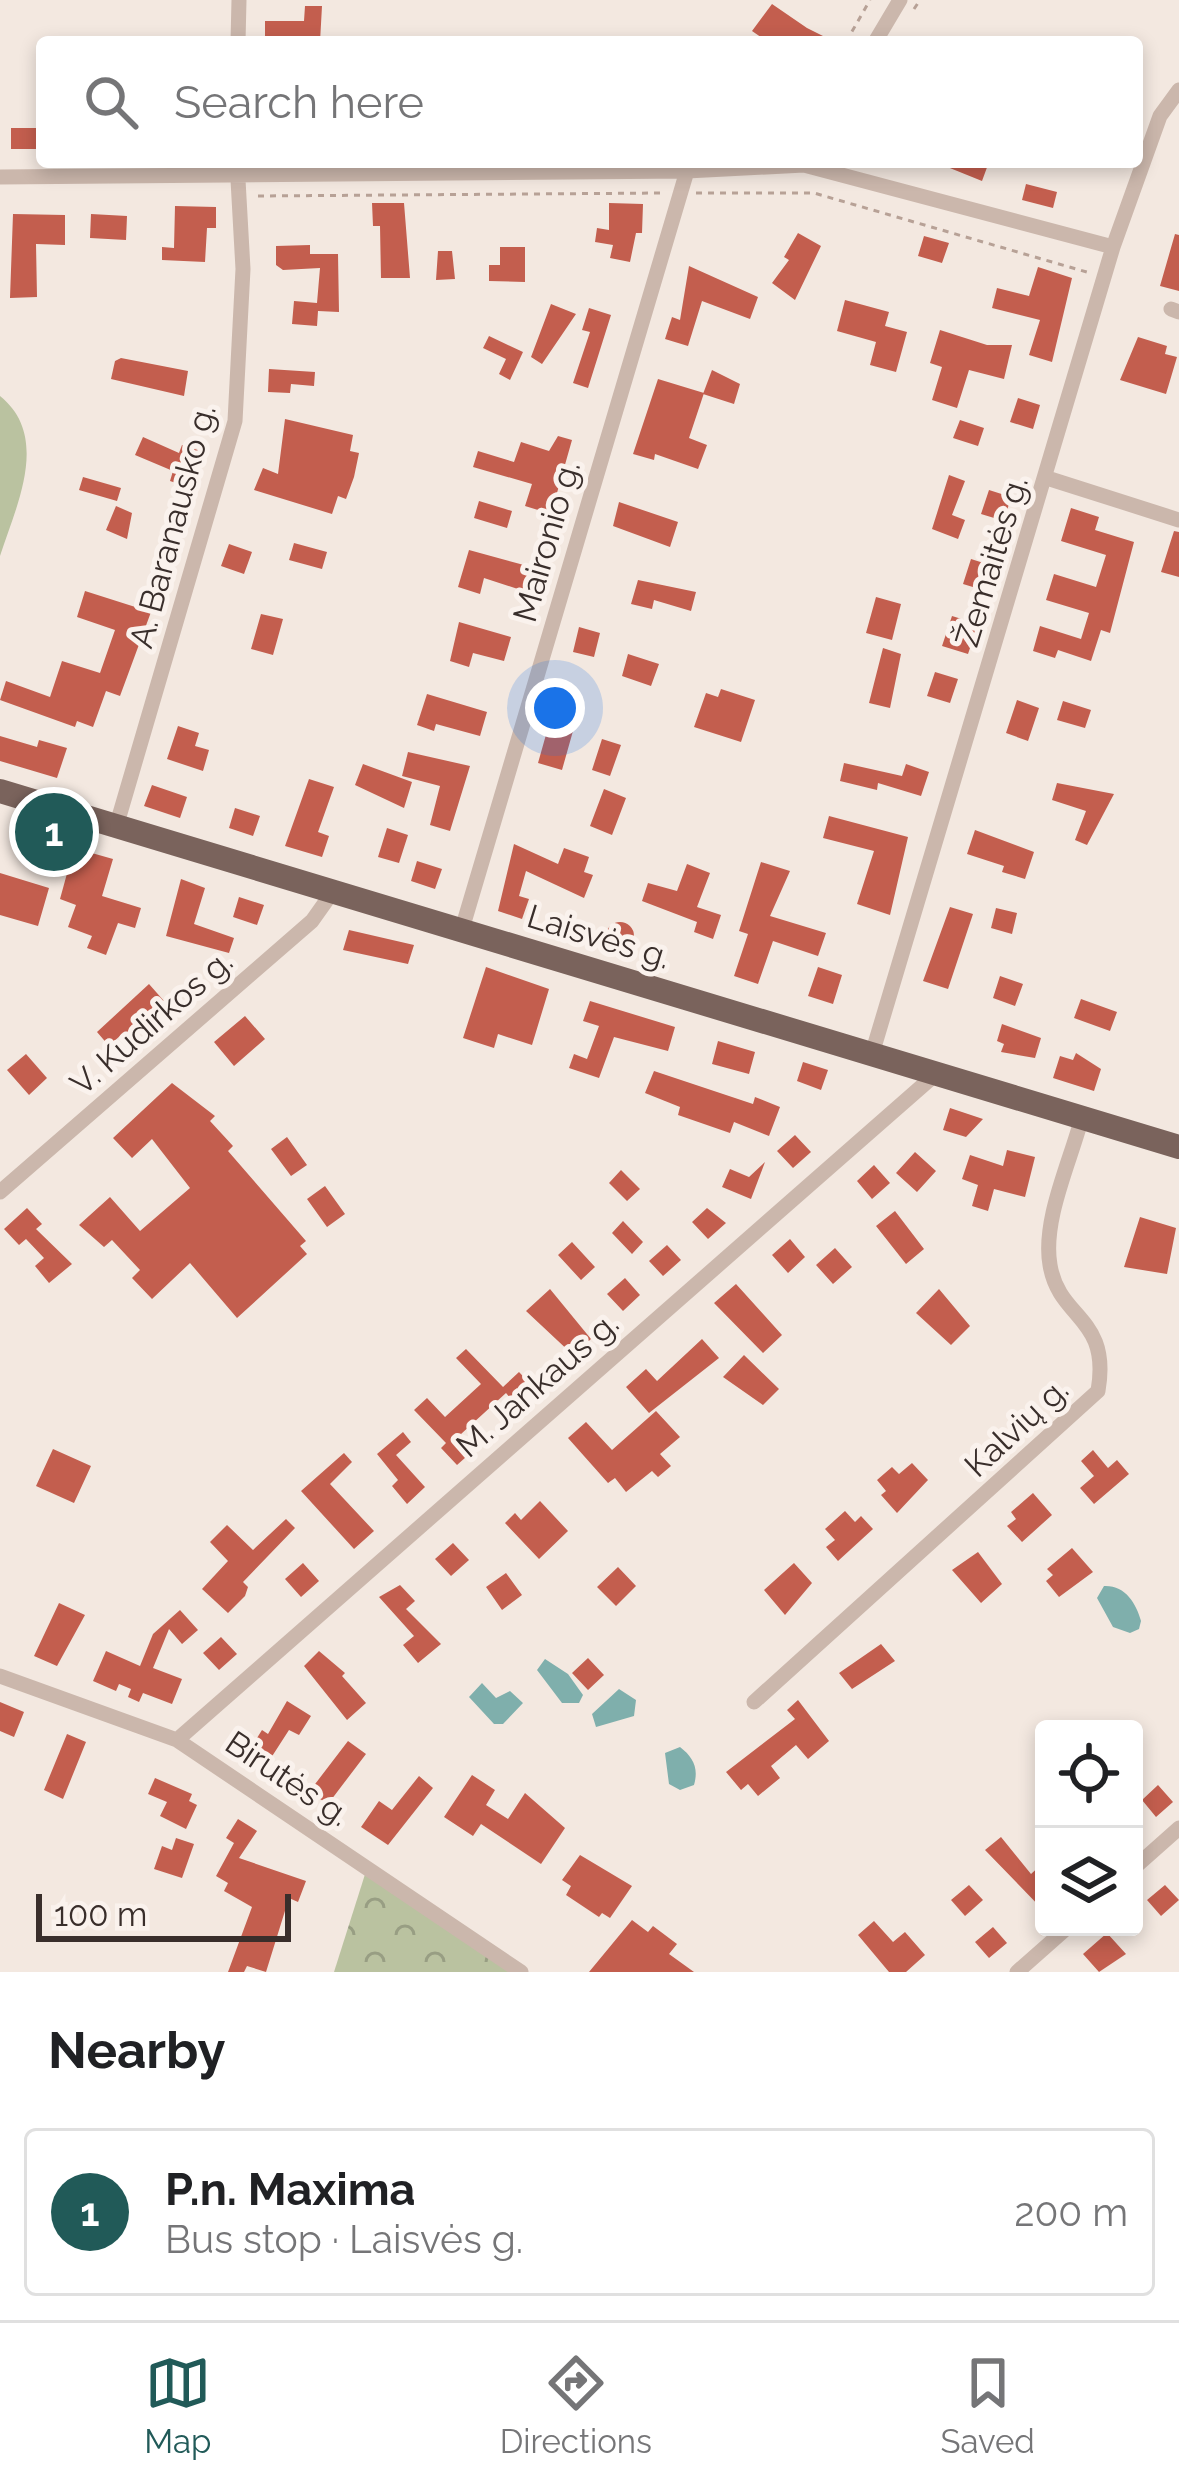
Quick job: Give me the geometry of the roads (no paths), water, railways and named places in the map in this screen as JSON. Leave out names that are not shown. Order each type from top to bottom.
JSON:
[{"type":"main road","name":"Laisvės g.","points":[[0,791],[1179,1147]]},
{"type":"street","points":[[238,0],[238,36]]},
{"type":"street","points":[[879,36],[900,0]]},
{"type":"street","name":"Žemaitės g.","points":[[1143,163],[1160,116],[1179,90]]},
{"type":"street","points":[[0,177],[237,169],[731,168]]},
{"type":"street","points":[[823,168],[1113,247]]},
{"type":"street","name":"Žemaitės g.","points":[[872,1054],[1113,247],[1141,168]]},
{"type":"street","name":"A. Baranausko g.","points":[[116,827],[236,421],[243,310],[237,169]]},
{"type":"street","name":"Maironio g.","points":[[462,929],[687,171]]},
{"type":"street","points":[[1047,478],[1179,520]]},
{"type":"street","name":"V. Kudirkos g.","points":[[0,1192],[312,921],[334,890]]},
{"type":"street","name":"M. Jankaus g.","points":[[177,1740],[937,1073]]},
{"type":"street","name":"Kalvių g.","points":[[754,1702],[1098,1391],[1104,1359],[1091,1328],[1064,1296],[1050,1265],[1053,1224],[1082,1118]]},
{"type":"street","name":"Birutės g.","points":[[0,1676],[177,1740],[521,1972]]},
{"type":"street","points":[[1143,1860],[1179,1828]]},
{"type":"street","points":[[1017,1972],[1058,1936]]},
{"type":"water","points":[[1104,1586],[1128,1596],[1141,1621],[1139,1629],[1130,1633],[1113,1627],[1097,1598]]},
{"type":"water","points":[[545,1659],[568,1674],[583,1695],[579,1703],[562,1703],[537,1670]]},
{"type":"water","points":[[482,1683],[496,1698],[510,1691],[523,1703],[503,1724],[494,1724],[469,1697]]},
{"type":"water","points":[[619,1689],[636,1700],[634,1716],[596,1727],[592,1714]]},
{"type":"water","points":[[680,1747],[696,1773],[694,1785],[680,1790],[669,1784],[665,1753]]},
{"type":"place","name":"P.n. Maxima","points":[[54,832]]}]
